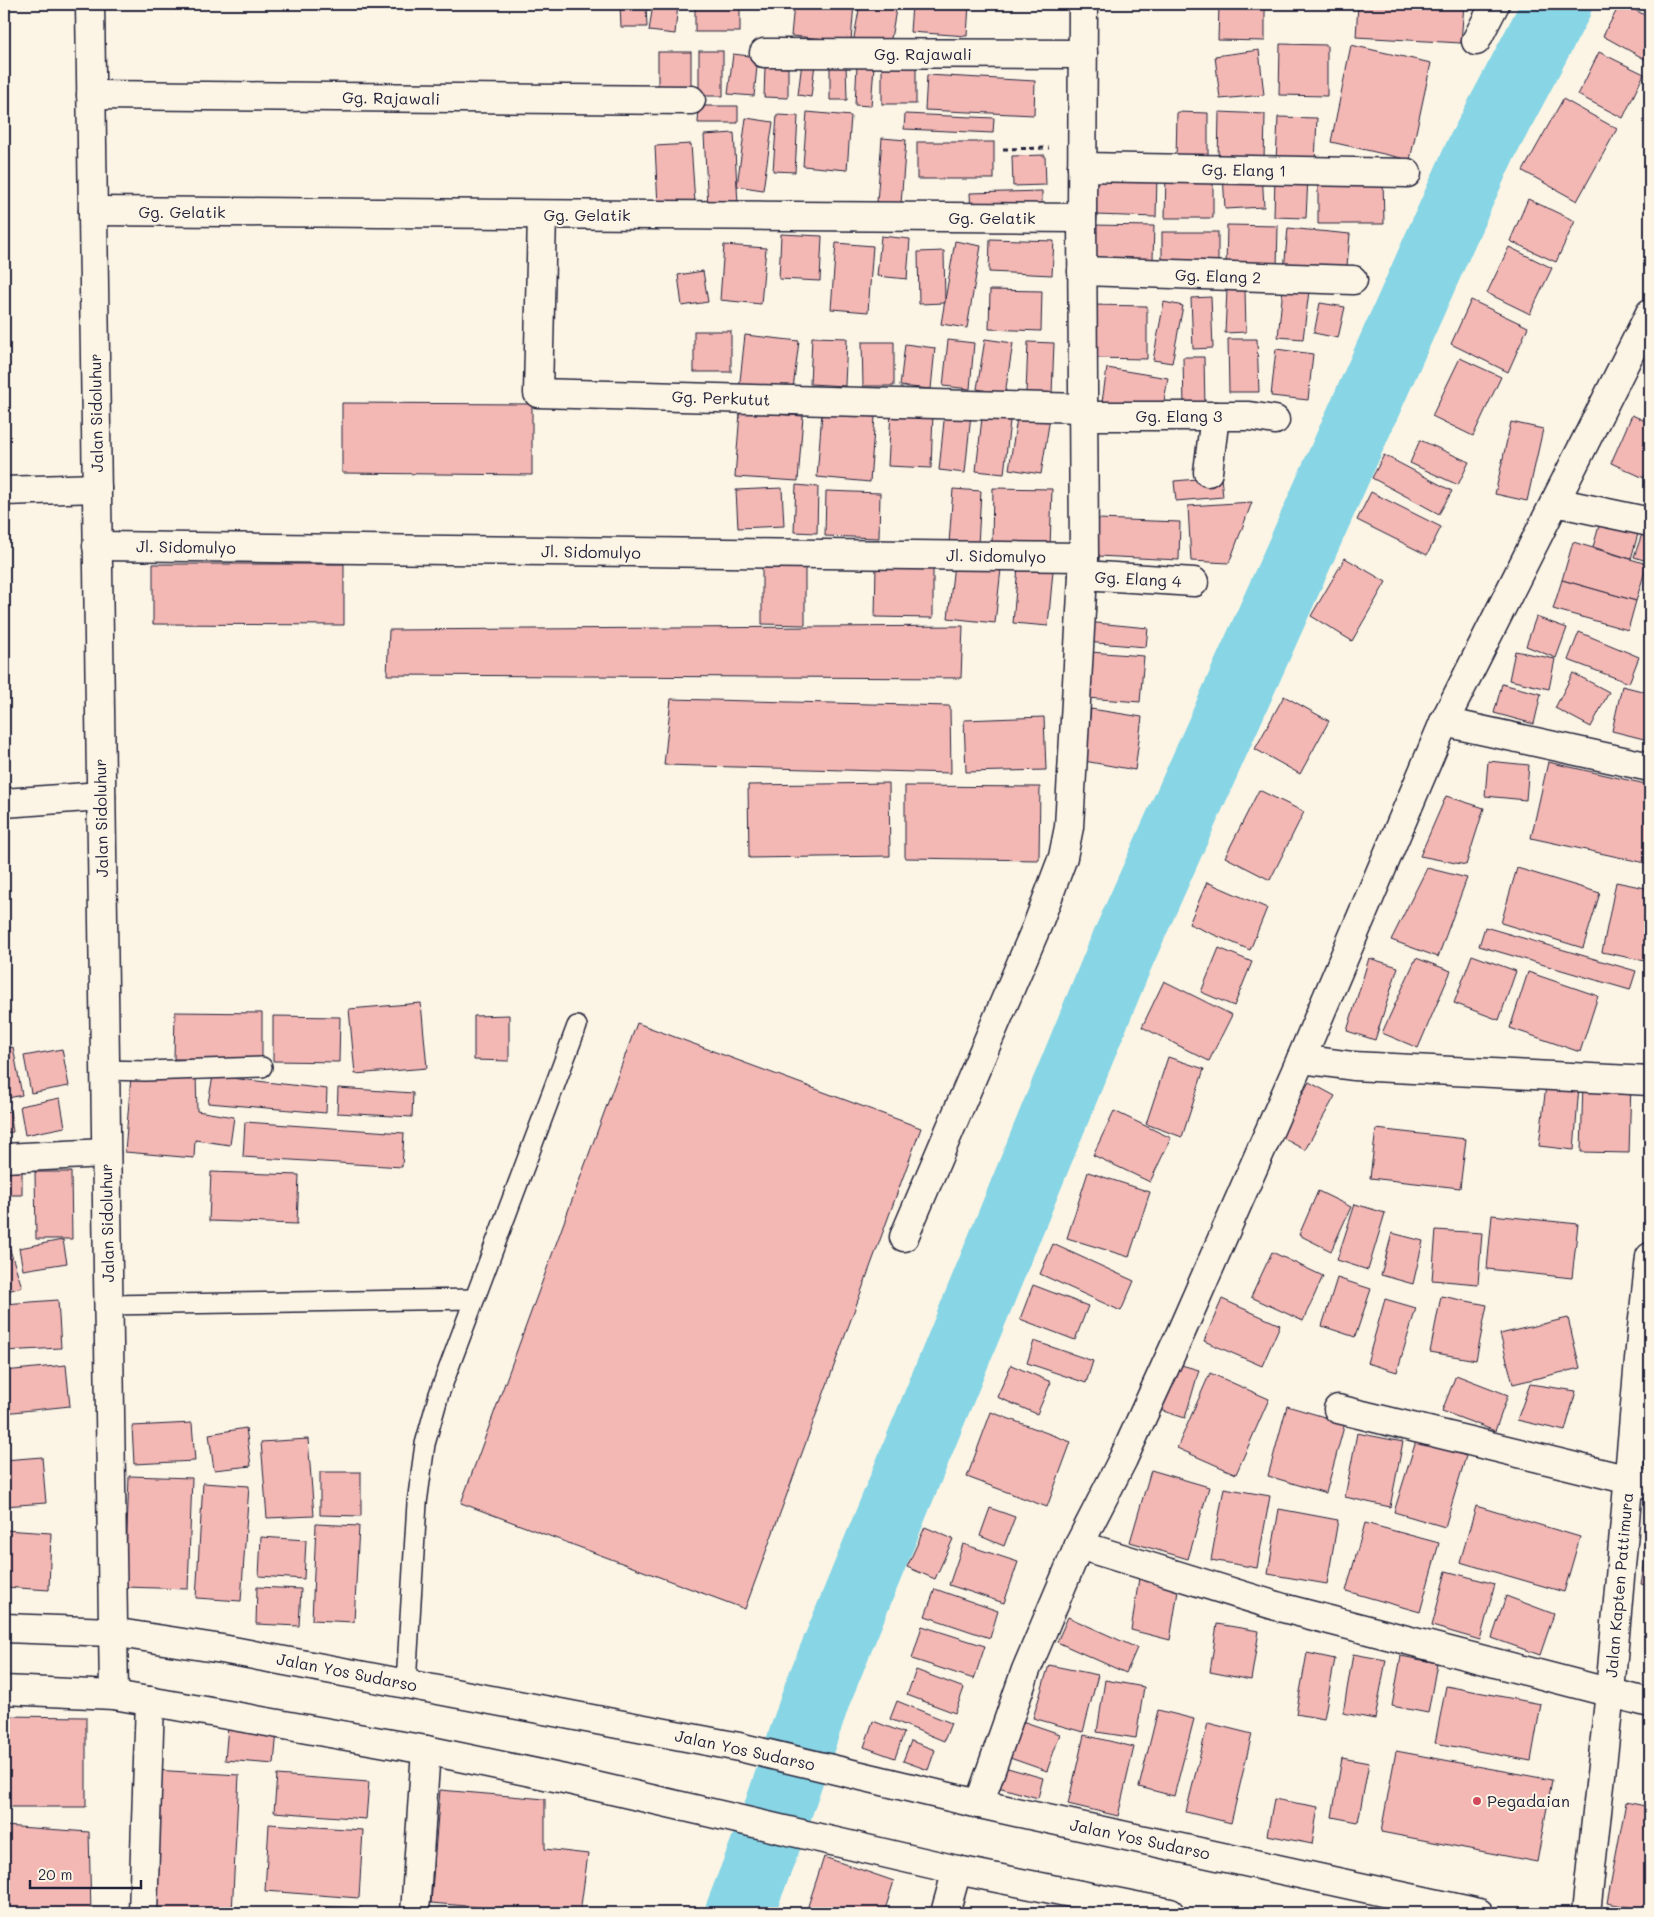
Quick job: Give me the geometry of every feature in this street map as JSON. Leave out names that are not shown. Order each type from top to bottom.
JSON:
[{"type":"street","name":"Jalan Sidoluhur","points":[[90,4],[114,1696]]},
{"type":"street","points":[[904,1237],[1037,926],[1063,857],[1070,827],[1083,566],[1083,4]]},
{"type":"street","points":[[1476,41],[1495,4]]},
{"type":"street","name":"Gg. Rajawali","points":[[764,53],[1083,54]]},
{"type":"street","name":"Gg. Rajawali","points":[[91,95],[691,100]]},
{"type":"street","name":"Gg. Elang 1","points":[[1082,158],[1407,173]]},
{"type":"street","name":"Gg. Gelatik","points":[[93,211],[1082,218]]},
{"type":"street","name":"Gg. Perkutut","points":[[542,215],[538,394],[1082,412]]},
{"type":"street","name":"Gg. Elang 2","points":[[1082,271],[1353,280]]},
{"type":"street","points":[[979,1804],[1026,1670],[1079,1545],[1122,1459],[1182,1330],[1301,1059],[1444,722],[1650,312]]},
{"type":"street","name":"Gg. Elang 3","points":[[1082,412],[1260,417],[1275,420]]},
{"type":"street","points":[[1208,472],[1215,416]]},
{"type":"street","points":[[4,492],[98,488]]},
{"type":"street","points":[[1555,502],[1650,522]]},
{"type":"street","name":"Jl. Sidomulyo","points":[[97,546],[1083,566]]},
{"type":"street","name":"Gg. Elang 4","points":[[1083,566],[1194,582]]},
{"type":"street","points":[[1444,722],[1650,767]]},
{"type":"street","points":[[4,803],[101,796]]},
{"type":"street","points":[[1301,1059],[1353,1066],[1650,1081]]},
{"type":"street","points":[[4,1158],[106,1153]]},
{"type":"street","name":"Jalan Kapten Pattimura","points":[[1586,1913],[1610,1692],[1639,1482],[1641,1337],[1650,1256]]},
{"type":"street","points":[[1338,1409],[1639,1482]]},
{"type":"street","points":[[1079,1545],[1283,1608],[1650,1703]]},
{"type":"street","name":"Jalan Yos Sudarso","points":[[4,1628],[112,1632],[222,1649],[740,1747],[888,1784],[1479,1913]]},
{"type":"street","points":[[4,1690],[114,1696],[150,1701],[426,1750],[569,1780],[957,1870],[1170,1913]]},
{"type":"street","points":[[143,1913],[150,1701]]},
{"type":"street","points":[[415,1913],[426,1750]]},
{"type":"street","points":[[944,1913],[957,1870]]},
{"type":"lane","points":[[406,1684],[417,1503],[425,1444],[439,1394],[578,1026]]},
{"type":"lane","points":[[105,1070],[145,1071],[262,1067]]},
{"type":"lane","points":[[108,1305],[474,1299]]},
{"type":"path","points":[[1003,149],[1082,158]]},
{"type":"building","points":[[620,4],[646,4],[647,27],[621,27]]},
{"type":"building","points":[[653,4],[678,4],[675,34],[649,31]]},
{"type":"building","points":[[695,4],[740,4],[740,32],[695,32]]},
{"type":"building","points":[[794,4],[854,4],[851,41],[791,36]]},
{"type":"building","points":[[860,4],[897,4],[889,50],[853,43]]},
{"type":"building","points":[[912,4],[969,4],[967,36],[910,32]]},
{"type":"building","points":[[1219,4],[1265,4],[1265,41],[1218,40]]},
{"type":"building","points":[[1358,4],[1464,4],[1461,43],[1356,37]]},
{"type":"building","points":[[1620,4],[1624,4],[1650,18],[1650,62],[1603,36]]},
{"type":"building","points":[[1280,44],[1327,45],[1327,96],[1279,95]]},
{"type":"building","points":[[1351,45],[1431,63],[1410,160],[1331,142]]},
{"type":"building","points":[[1259,50],[1264,95],[1220,99],[1215,56]]},
{"type":"building","points":[[699,51],[723,51],[723,96],[699,96]]},
{"type":"building","points":[[658,52],[691,52],[691,92],[658,92]]},
{"type":"building","points":[[1599,52],[1644,74],[1623,118],[1578,95]]},
{"type":"building","points":[[733,54],[758,57],[754,96],[728,94]]},
{"type":"building","points":[[882,59],[916,59],[916,104],[882,104]]},
{"type":"building","points":[[802,62],[815,64],[811,97],[798,95]]},
{"type":"building","points":[[846,65],[847,100],[830,100],[830,66]]},
{"type":"building","points":[[857,65],[874,66],[871,106],[855,105]]},
{"type":"building","points":[[765,67],[788,68],[788,98],[764,97]]},
{"type":"building","points":[[927,75],[1035,81],[1034,115],[925,110]]},
{"type":"building","points":[[1563,99],[1617,129],[1577,201],[1523,171]]},
{"type":"building","points":[[699,106],[738,106],[738,123],[698,123]]},
{"type":"building","points":[[807,112],[851,116],[847,170],[803,166]]},
{"type":"building","points":[[1177,112],[1208,113],[1208,159],[1176,159]]},
{"type":"building","points":[[1219,112],[1265,114],[1264,161],[1218,160]]},
{"type":"building","points":[[905,114],[994,118],[993,133],[904,129]]},
{"type":"building","points":[[777,115],[798,116],[795,172],[773,171]]},
{"type":"building","points":[[1278,117],[1317,118],[1315,163],[1276,162]]},
{"type":"building","points":[[746,118],[773,122],[763,190],[737,186]]},
{"type":"building","points":[[734,133],[738,204],[708,206],[704,135]]},
{"type":"building","points":[[882,138],[906,140],[901,204],[877,202]]},
{"type":"building","points":[[917,142],[994,142],[994,179],[917,179]]},
{"type":"building","points":[[691,144],[695,203],[658,206],[655,146]]},
{"type":"building","points":[[1045,155],[1046,185],[1013,186],[1012,156]]},
{"type":"building","points":[[1262,172],[1264,207],[1225,209],[1223,174]]},
{"type":"building","points":[[1096,173],[1157,175],[1156,217],[1095,215]]},
{"type":"building","points":[[1166,173],[1213,173],[1213,218],[1165,218]]},
{"type":"building","points":[[1275,175],[1308,177],[1306,218],[1274,217]]},
{"type":"building","points":[[1383,179],[1384,224],[1318,224],[1318,180]]},
{"type":"building","points":[[1042,191],[1042,214],[971,216],[970,193]]},
{"type":"building","points":[[1528,199],[1575,221],[1556,262],[1510,241]]},
{"type":"building","points":[[1091,225],[1154,226],[1153,259],[1091,258]]},
{"type":"building","points":[[1227,225],[1278,226],[1277,268],[1226,268]]},
{"type":"building","points":[[1288,228],[1350,234],[1346,276],[1284,270]]},
{"type":"building","points":[[1162,232],[1218,232],[1218,262],[1162,262]]},
{"type":"building","points":[[781,234],[822,236],[820,281],[779,279]]},
{"type":"building","points":[[881,236],[910,239],[907,279],[877,276]]},
{"type":"building","points":[[990,239],[1054,241],[1052,275],[989,272]]},
{"type":"building","points":[[955,241],[981,246],[967,328],[941,324]]},
{"type":"building","points":[[836,243],[873,246],[868,312],[831,309]]},
{"type":"building","points":[[724,245],[766,248],[761,304],[720,300]]},
{"type":"building","points":[[1509,247],[1552,268],[1530,314],[1487,293]]},
{"type":"building","points":[[944,251],[945,303],[919,304],[918,252]]},
{"type":"building","points":[[703,271],[708,302],[682,306],[678,275]]},
{"type":"building","points":[[1283,288],[1309,291],[1303,339],[1278,337]]},
{"type":"building","points":[[1227,289],[1245,290],[1246,332],[1225,333]]},
{"type":"building","points":[[990,290],[1042,291],[1041,331],[989,329]]},
{"type":"building","points":[[1211,297],[1213,348],[1193,349],[1191,298]]},
{"type":"building","points":[[1471,300],[1528,327],[1508,372],[1451,344]]},
{"type":"building","points":[[1164,302],[1183,306],[1172,363],[1153,360]]},
{"type":"building","points":[[1320,303],[1345,307],[1338,338],[1314,333]]},
{"type":"building","points":[[1092,305],[1147,306],[1147,359],[1090,358]]},
{"type":"building","points":[[694,331],[731,331],[731,372],[694,372]]},
{"type":"building","points":[[745,335],[799,341],[792,397],[739,390]]},
{"type":"building","points":[[812,337],[847,338],[845,386],[810,384]]},
{"type":"building","points":[[985,339],[1013,343],[1005,394],[977,389]]},
{"type":"building","points":[[1228,339],[1257,339],[1259,392],[1229,392]]},
{"type":"building","points":[[948,340],[974,343],[970,389],[943,386]]},
{"type":"building","points":[[862,342],[894,342],[894,386],[863,386]]},
{"type":"building","points":[[1028,342],[1054,343],[1052,394],[1026,393]]},
{"type":"building","points":[[905,344],[935,348],[931,389],[900,386]]},
{"type":"building","points":[[1276,349],[1313,354],[1308,400],[1271,396]]},
{"type":"building","points":[[1183,357],[1204,357],[1205,409],[1184,409]]},
{"type":"building","points":[[1460,358],[1501,377],[1473,436],[1432,416]]},
{"type":"building","points":[[1107,368],[1168,378],[1162,413],[1102,402]]},
{"type":"building","points":[[342,403],[532,404],[532,475],[342,473]]},
{"type":"building","points":[[891,411],[933,413],[931,468],[888,466]]},
{"type":"building","points":[[945,411],[971,414],[965,473],[939,470]]},
{"type":"building","points":[[740,412],[803,416],[798,481],[735,477]]},
{"type":"building","points":[[822,412],[875,417],[870,482],[817,477]]},
{"type":"building","points":[[1018,412],[1050,418],[1041,474],[1009,469]]},
{"type":"building","points":[[1632,415],[1650,423],[1650,464],[1644,478],[1611,463]]},
{"type":"building","points":[[982,418],[1010,421],[1004,474],[976,471]]},
{"type":"building","points":[[1511,422],[1543,429],[1527,501],[1495,494]]},
{"type":"building","points":[[1420,440],[1469,462],[1458,485],[1410,463]]},
{"type":"building","points":[[1384,455],[1452,491],[1439,514],[1372,478]]},
{"type":"building","points":[[1221,477],[1223,497],[1176,501],[1174,481]]},
{"type":"building","points":[[796,485],[818,487],[817,533],[794,532]]},
{"type":"building","points":[[782,488],[784,526],[738,528],[736,490]]},
{"type":"building","points":[[993,488],[1052,489],[1050,547],[992,545]]},
{"type":"building","points":[[953,489],[981,491],[978,546],[949,543]]},
{"type":"building","points":[[826,491],[880,493],[879,538],[825,536]]},
{"type":"building","points":[[1371,492],[1441,527],[1427,555],[1357,520]]},
{"type":"building","points":[[1252,502],[1229,563],[1191,561],[1188,506]]},
{"type":"building","points":[[1098,519],[1180,522],[1179,560],[1097,556]]},
{"type":"building","points":[[1601,519],[1639,530],[1631,559],[1593,547]]},
{"type":"building","points":[[1644,528],[1650,530],[1650,562],[1634,557]]},
{"type":"building","points":[[1573,542],[1647,564],[1636,601],[1562,580]]},
{"type":"building","points":[[1345,558],[1386,582],[1352,641],[1311,616]]},
{"type":"building","points":[[153,564],[344,564],[344,625],[153,624]]},
{"type":"building","points":[[954,564],[1001,569],[995,623],[948,618]]},
{"type":"building","points":[[876,565],[933,566],[933,618],[875,617]]},
{"type":"building","points":[[1018,567],[1053,571],[1048,626],[1013,623]]},
{"type":"building","points":[[762,568],[805,568],[805,625],[762,624]]},
{"type":"building","points":[[1562,580],[1636,601],[1628,630],[1553,609]]},
{"type":"building","points":[[1536,617],[1567,628],[1556,658],[1526,646]]},
{"type":"building","points":[[1086,622],[1148,628],[1146,647],[1085,642]]},
{"type":"building","points":[[963,626],[961,678],[387,675],[389,630]]},
{"type":"building","points":[[1579,632],[1639,657],[1629,683],[1568,660]]},
{"type":"building","points":[[1515,651],[1555,659],[1549,689],[1509,680]]},
{"type":"building","points":[[1090,652],[1144,656],[1140,702],[1086,698]]},
{"type":"building","points":[[1573,673],[1609,692],[1591,727],[1555,708]]},
{"type":"building","points":[[1502,684],[1541,694],[1534,724],[1494,713]]},
{"type":"building","points":[[1622,686],[1650,693],[1650,730],[1648,740],[1612,731]]},
{"type":"building","points":[[1284,696],[1329,721],[1300,774],[1255,749]]},
{"type":"building","points":[[671,699],[950,706],[951,773],[664,765]]},
{"type":"building","points":[[1091,709],[1142,717],[1135,770],[1084,761]]},
{"type":"building","points":[[1044,717],[1046,770],[966,772],[964,720]]},
{"type":"building","points":[[1488,761],[1529,765],[1526,800],[1485,796]]},
{"type":"building","points":[[1548,762],[1650,785],[1650,864],[1531,838]]},
{"type":"building","points":[[889,783],[890,856],[749,858],[748,785]]},
{"type":"building","points":[[905,786],[1040,787],[1039,860],[905,858]]},
{"type":"building","points":[[1259,790],[1304,812],[1270,880],[1225,857]]},
{"type":"building","points":[[1446,796],[1484,808],[1466,865],[1420,856]]},
{"type":"building","points":[[1427,868],[1467,878],[1438,957],[1391,940]]},
{"type":"building","points":[[1517,868],[1600,893],[1583,948],[1501,923]]},
{"type":"building","points":[[1207,882],[1267,908],[1250,950],[1189,924]]},
{"type":"building","points":[[1616,882],[1650,889],[1650,962],[1602,952]]},
{"type":"building","points":[[1485,927],[1636,971],[1630,990],[1479,946]]},
{"type":"building","points":[[1219,948],[1252,962],[1234,1006],[1201,992]]},
{"type":"building","points":[[1472,955],[1516,971],[1499,1020],[1454,1003]]},
{"type":"building","points":[[1369,958],[1398,967],[1375,1040],[1347,1031]]},
{"type":"building","points":[[1416,958],[1451,971],[1418,1048],[1382,1033]]},
{"type":"building","points":[[1528,972],[1598,996],[1580,1052],[1510,1028]]},
{"type":"building","points":[[1164,981],[1232,1015],[1209,1061],[1142,1027]]},
{"type":"building","points":[[421,1003],[427,1068],[355,1074],[349,1009]]},
{"type":"building","points":[[175,1012],[262,1013],[262,1061],[174,1059]]},
{"type":"building","points":[[509,1015],[509,1061],[474,1060],[474,1016]]},
{"type":"building","points":[[273,1016],[340,1017],[339,1062],[273,1061]]},
{"type":"building","points":[[637,1023],[921,1128],[745,1609],[461,1503]]},
{"type":"building","points":[[13,1047],[22,1095],[4,1099],[4,1049]]},
{"type":"building","points":[[62,1049],[69,1086],[31,1093],[24,1056]]},
{"type":"building","points":[[1168,1057],[1204,1069],[1182,1137],[1146,1124]]},
{"type":"building","points":[[196,1075],[197,1111],[234,1117],[230,1145],[195,1140],[194,1158],[125,1152],[131,1076]]},
{"type":"building","points":[[213,1076],[327,1089],[326,1113],[208,1103]]},
{"type":"building","points":[[1583,1081],[1631,1082],[1629,1153],[1581,1152]]},
{"type":"building","points":[[1309,1082],[1335,1096],[1305,1150],[1279,1136]]},
{"type":"building","points":[[1546,1085],[1579,1086],[1574,1150],[1539,1146]]},
{"type":"building","points":[[338,1088],[413,1093],[412,1117],[337,1113]]},
{"type":"building","points":[[60,1098],[65,1127],[25,1135],[20,1106]]},
{"type":"building","points":[[10,1111],[13,1132],[4,1133],[4,1112]]},
{"type":"building","points":[[1114,1111],[1171,1138],[1150,1182],[1093,1155]]},
{"type":"building","points":[[245,1122],[404,1133],[402,1167],[243,1157]]},
{"type":"building","points":[[1376,1129],[1466,1139],[1460,1188],[1370,1178]]},
{"type":"building","points":[[4,1171],[22,1171],[22,1195],[4,1195]]},
{"type":"building","points":[[35,1172],[71,1172],[72,1239],[36,1239]]},
{"type":"building","points":[[211,1172],[299,1175],[297,1224],[209,1221]]},
{"type":"building","points":[[1088,1172],[1150,1192],[1129,1257],[1067,1238]]},
{"type":"building","points":[[1318,1191],[1351,1207],[1331,1251],[1299,1235]]},
{"type":"building","points":[[4,1197],[7,1197],[10,1224],[4,1225]]},
{"type":"building","points":[[1355,1204],[1385,1213],[1368,1270],[1337,1260]]},
{"type":"building","points":[[1492,1215],[1578,1224],[1572,1278],[1487,1269]]},
{"type":"building","points":[[1436,1230],[1482,1233],[1478,1284],[1432,1280]]},
{"type":"building","points":[[1392,1233],[1423,1241],[1413,1284],[1381,1275]]},
{"type":"building","points":[[63,1240],[67,1263],[23,1270],[19,1248]]},
{"type":"building","points":[[1053,1244],[1134,1281],[1121,1311],[1040,1274]]},
{"type":"building","points":[[10,1250],[22,1287],[4,1292],[4,1252]]},
{"type":"building","points":[[1272,1252],[1323,1276],[1303,1321],[1251,1297]]},
{"type":"building","points":[[1337,1278],[1371,1289],[1355,1337],[1322,1326]]},
{"type":"building","points":[[1033,1285],[1088,1306],[1075,1340],[1020,1319]]},
{"type":"building","points":[[1441,1296],[1487,1305],[1476,1360],[1430,1352]]},
{"type":"building","points":[[1222,1299],[1280,1325],[1262,1366],[1204,1341]]},
{"type":"building","points":[[1385,1299],[1416,1308],[1397,1372],[1367,1363]]},
{"type":"building","points":[[58,1300],[61,1348],[4,1351],[4,1304]]},
{"type":"building","points":[[1568,1318],[1580,1368],[1513,1384],[1500,1334]]},
{"type":"building","points":[[1034,1341],[1093,1361],[1086,1383],[1027,1363]]},
{"type":"building","points":[[1174,1363],[1199,1370],[1185,1418],[1160,1410]]},
{"type":"building","points":[[66,1365],[70,1406],[4,1413],[4,1371]]},
{"type":"building","points":[[1011,1365],[1051,1382],[1037,1414],[997,1397]]},
{"type":"building","points":[[1210,1373],[1269,1399],[1236,1474],[1177,1448]]},
{"type":"building","points":[[1456,1375],[1508,1395],[1495,1431],[1442,1411]]},
{"type":"building","points":[[1530,1384],[1576,1391],[1565,1431],[1517,1420]]},
{"type":"building","points":[[1287,1406],[1345,1423],[1326,1493],[1268,1476]]},
{"type":"building","points":[[991,1412],[1071,1442],[1047,1507],[967,1477]]},
{"type":"building","points":[[192,1423],[195,1461],[134,1464],[132,1426]]},
{"type":"building","points":[[246,1428],[251,1466],[214,1470],[209,1434]]},
{"type":"building","points":[[1357,1433],[1403,1442],[1390,1507],[1345,1497]]},
{"type":"building","points":[[308,1439],[314,1516],[267,1518],[261,1442]]},
{"type":"building","points":[[1416,1441],[1466,1456],[1445,1527],[1394,1512]]},
{"type":"building","points":[[42,1457],[46,1503],[4,1506],[4,1460]]},
{"type":"building","points":[[1151,1470],[1209,1487],[1188,1559],[1130,1542]]},
{"type":"building","points":[[320,1472],[361,1472],[361,1516],[320,1515]]},
{"type":"building","points":[[129,1476],[192,1478],[188,1589],[125,1587]]},
{"type":"building","points":[[203,1483],[249,1486],[241,1601],[196,1598]]},
{"type":"building","points":[[1224,1488],[1270,1496],[1257,1568],[1211,1560]]},
{"type":"building","points":[[1476,1506],[1580,1537],[1564,1592],[1460,1562]]},
{"type":"building","points":[[990,1508],[1015,1517],[1004,1546],[980,1536]]},
{"type":"building","points":[[1279,1509],[1338,1520],[1327,1584],[1268,1574]]},
{"type":"building","points":[[1365,1523],[1439,1543],[1420,1612],[1346,1591]]},
{"type":"building","points":[[316,1524],[359,1526],[354,1622],[312,1620]]},
{"type":"building","points":[[925,1527],[953,1539],[935,1579],[907,1567]]},
{"type":"building","points":[[4,1530],[51,1533],[49,1590],[4,1587]]},
{"type":"building","points":[[1650,1533],[1650,1586],[1641,1584]]},
{"type":"building","points":[[261,1537],[306,1540],[304,1579],[259,1576]]},
{"type":"building","points":[[963,1544],[1018,1562],[1004,1603],[949,1585]]},
{"type":"building","points":[[1446,1571],[1495,1584],[1480,1640],[1432,1626]]},
{"type":"building","points":[[1139,1578],[1179,1585],[1170,1640],[1131,1630]]},
{"type":"building","points":[[257,1587],[301,1589],[299,1626],[256,1624]]},
{"type":"building","points":[[935,1589],[998,1611],[990,1638],[925,1616]]},
{"type":"building","points":[[1506,1596],[1554,1614],[1540,1655],[1492,1638]]},
{"type":"building","points":[[1068,1617],[1137,1648],[1126,1673],[1057,1642]]},
{"type":"building","points":[[1217,1624],[1259,1631],[1251,1680],[1210,1672]]},
{"type":"building","points":[[922,1626],[985,1646],[974,1679],[912,1659]]},
{"type":"building","points":[[1650,1638],[1650,1668],[1645,1667]]},
{"type":"building","points":[[1307,1653],[1335,1659],[1324,1719],[1296,1714]]},
{"type":"building","points":[[1353,1654],[1386,1660],[1375,1719],[1343,1713]]},
{"type":"building","points":[[1401,1656],[1437,1663],[1428,1713],[1392,1706]]},
{"type":"building","points":[[1049,1665],[1098,1675],[1083,1732],[1033,1718]]},
{"type":"building","points":[[916,1670],[964,1688],[955,1713],[907,1695]]},
{"type":"building","points":[[1105,1680],[1144,1687],[1136,1738],[1097,1732]]},
{"type":"building","points":[[1446,1686],[1541,1704],[1531,1761],[1435,1743]]},
{"type":"building","points":[[897,1701],[951,1723],[944,1741],[890,1719]]},
{"type":"building","points":[[1158,1710],[1194,1719],[1174,1796],[1139,1787]]},
{"type":"building","points":[[4,1716],[86,1717],[86,1807],[4,1807]]},
{"type":"building","points":[[873,1721],[904,1733],[895,1758],[864,1747]]},
{"type":"building","points":[[1022,1721],[1060,1734],[1047,1771],[1010,1758]]},
{"type":"building","points":[[1208,1723],[1252,1734],[1231,1823],[1186,1812]]},
{"type":"building","points":[[228,1726],[277,1731],[274,1764],[225,1760]]},
{"type":"building","points":[[1084,1735],[1134,1747],[1118,1816],[1068,1804]]},
{"type":"building","points":[[911,1741],[935,1750],[928,1770],[903,1761]]},
{"type":"building","points":[[1396,1751],[1552,1780],[1537,1862],[1381,1832]]},
{"type":"building","points":[[1342,1758],[1369,1763],[1358,1822],[1332,1817]]},
{"type":"building","points":[[1004,1767],[1043,1778],[1038,1798],[998,1787]]},
{"type":"building","points":[[153,1770],[239,1775],[232,1913],[145,1913]]},
{"type":"building","points":[[277,1775],[369,1782],[366,1819],[274,1812]]},
{"type":"building","points":[[440,1790],[545,1799],[545,1849],[588,1854],[580,1913],[546,1913],[431,1903]]},
{"type":"building","points":[[1274,1799],[1318,1807],[1312,1844],[1267,1835]]},
{"type":"building","points":[[1626,1802],[1650,1807],[1650,1911],[1607,1903]]},
{"type":"building","points":[[269,1824],[363,1830],[359,1898],[265,1891]]},
{"type":"building","points":[[4,1826],[89,1832],[91,1913],[4,1913]]},
{"type":"building","points":[[824,1857],[894,1881],[884,1913],[821,1913],[807,1909]]},
{"type":"building","points":[[317,1906],[362,1908],[362,1913],[316,1913]]},
{"type":"waterway","points":[[739,1913],[772,1828],[818,1692],[1121,953],[1479,153],[1558,4]]},
{"type":"place","name":"Pegadaian","points":[[1477,1801]]}]
